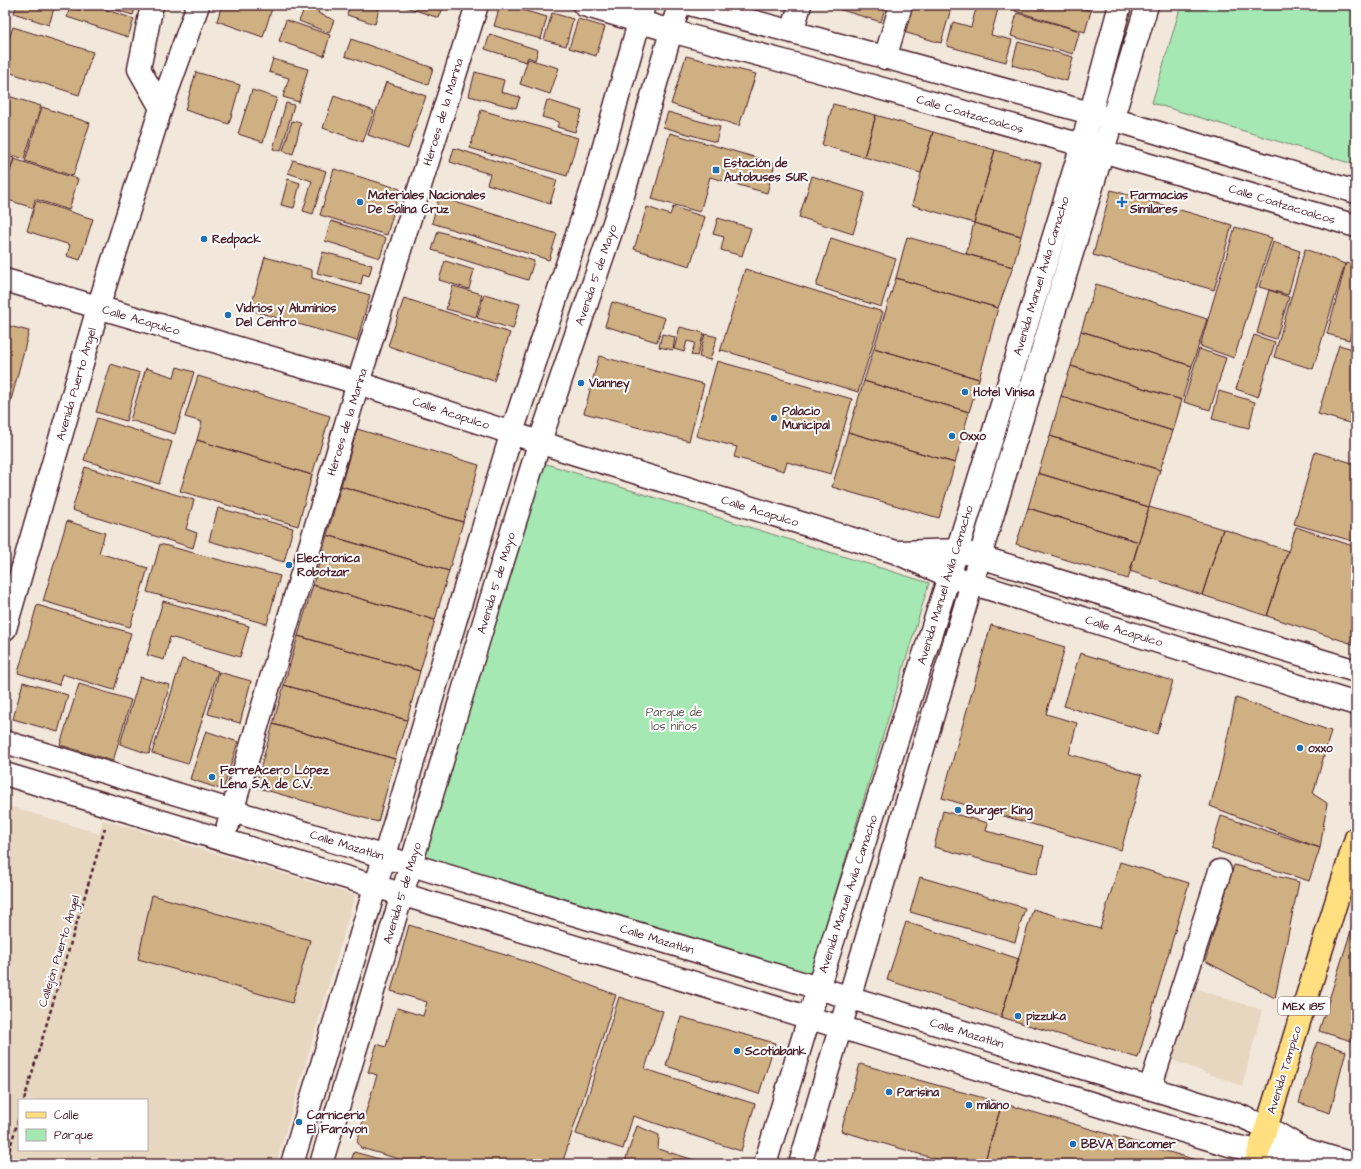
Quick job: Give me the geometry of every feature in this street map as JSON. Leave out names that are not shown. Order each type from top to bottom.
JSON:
[{"type":"main road","name":"Avenida Tampico","points":[[1257,1157],[1356,838]]},
{"type":"street","points":[[152,5],[139,69],[161,108]]},
{"type":"street","name":"Avenida Puerto Ángel","points":[[5,629],[98,308],[161,108],[198,5]]},
{"type":"street","name":"Héroes de la Marina","points":[[223,840],[358,383],[477,5]]},
{"type":"street","name":"Calle Coatzacoalcos","points":[[584,5],[641,13],[672,31],[1082,145],[1356,226]]},
{"type":"street","name":"Avenida 5 de Mayo","points":[[321,1164],[540,442],[621,202],[679,5]]},
{"type":"street","points":[[693,5],[1112,119],[1356,192]]},
{"type":"street","points":[[792,32],[800,5]]},
{"type":"street","points":[[885,58],[901,5]]},
{"type":"street","name":"Avenida Manuel Ávila Camacho","points":[[765,1164],[818,988],[949,576],[1082,145],[1120,5]]},
{"type":"street","name":"Avenida Manuel Ávila Camacho","points":[[800,1164],[980,556],[1147,5]]},
{"type":"street","points":[[292,1164],[512,432],[591,192],[641,13]]},
{"type":"street","points":[[591,192],[621,202]]},
{"type":"street","name":"Calle Acapulco","points":[[5,280],[358,383],[576,454],[895,552],[949,576],[1356,704]]},
{"type":"street","name":"Calle Acapulco","points":[[895,552],[957,550],[1356,671]]},
{"type":"street","name":"Calle Mazatlán","points":[[5,742],[1238,1115],[1266,1127],[1303,1149],[1353,1164]]},
{"type":"street","name":"Calle Mazatlán","points":[[5,774],[1229,1145],[1257,1157],[1303,1149]]},
{"type":"street","points":[[1150,1088],[1220,871]]},
{"type":"path","name":"Callejón Puerto Ángel","points":[[24,1099],[112,807]]},
{"type":"path","points":[[5,1164],[18,1120]]},
{"type":"shaded area","points":[[5,805],[99,834],[103,820],[355,895],[276,1164],[5,1164]]},
{"type":"shaded area","points":[[1191,987],[1262,1010],[1242,1086],[1172,1060]]},
{"type":"green space","points":[[1181,5],[1356,5],[1356,165],[1152,103]]},
{"type":"green space","name":"Parque de los niños","points":[[540,462],[929,583],[810,977],[419,855]]},
{"type":"building","points":[[5,5],[11,5],[5,24]]},
{"type":"building","points":[[17,5],[55,5],[49,25],[14,13]]},
{"type":"building","points":[[92,5],[134,19],[128,37],[67,17],[70,7],[81,10],[82,6],[91,9]]},
{"type":"building","points":[[99,5],[136,5],[133,15]]},
{"type":"building","points":[[222,5],[273,5],[263,37],[217,21]]},
{"type":"building","points":[[306,5],[313,7],[314,5],[321,5],[318,13],[334,20],[329,33],[299,21]]},
{"type":"building","points":[[350,5],[380,5],[375,24],[347,15]]},
{"type":"building","points":[[400,5],[444,5],[439,18]]},
{"type":"building","points":[[500,5],[547,17],[541,39],[494,26]]},
{"type":"building","points":[[825,5],[886,5],[881,22]]},
{"type":"building","points":[[907,5],[952,5],[941,43],[900,31]]},
{"type":"building","points":[[977,5],[985,5],[998,9],[991,35],[1012,40],[1006,62],[947,46],[953,22],[971,27]]},
{"type":"building","points":[[1016,5],[1069,5],[1091,11],[1085,32],[1015,11]]},
{"type":"building","points":[[1074,5],[1089,5],[1088,9]]},
{"type":"building","points":[[552,13],[573,19],[566,46],[544,40]]},
{"type":"building","points":[[1017,13],[1080,31],[1073,54],[1011,36]]},
{"type":"building","points":[[578,19],[605,27],[596,56],[569,48]]},
{"type":"building","points":[[286,20],[330,35],[324,56],[279,41]]},
{"type":"building","points":[[13,27],[93,52],[79,95],[5,71],[5,51]]},
{"type":"building","points":[[490,34],[538,50],[535,60],[528,57],[526,62],[485,49]]},
{"type":"building","points":[[351,39],[433,68],[428,85],[345,56]]},
{"type":"building","points":[[1018,42],[1073,57],[1067,81],[1012,65]]},
{"type":"building","points":[[686,56],[756,74],[739,126],[671,104]]},
{"type":"building","points":[[273,59],[308,69],[299,102],[283,97],[289,78],[269,72]]},
{"type":"building","points":[[528,59],[559,68],[550,94],[520,84]]},
{"type":"building","points":[[196,72],[240,85],[229,124],[185,110]]},
{"type":"building","points":[[475,72],[504,80],[501,92],[520,97],[516,108],[469,96]]},
{"type":"building","points":[[386,82],[426,96],[408,149],[368,135]]},
{"type":"building","points":[[252,90],[277,98],[263,142],[238,134]]},
{"type":"building","points":[[5,95],[41,106],[24,159],[5,153]]},
{"type":"building","points":[[334,96],[374,111],[363,142],[323,128]]},
{"type":"building","points":[[547,100],[582,111],[575,132],[557,127],[559,122],[542,117]]},
{"type":"building","points":[[286,103],[294,105],[281,151],[273,149]]},
{"type":"building","points":[[833,104],[876,115],[864,157],[822,145]]},
{"type":"building","points":[[42,107],[90,123],[73,176],[25,161]]},
{"type":"building","points":[[481,110],[578,138],[567,176],[470,148]]},
{"type":"building","points":[[668,112],[720,127],[716,142],[663,127]]},
{"type":"building","points":[[876,115],[933,132],[921,173],[864,157]]},
{"type":"building","points":[[292,121],[301,123],[293,154],[283,151]]},
{"type":"building","points":[[933,132],[995,150],[974,223],[912,205]]},
{"type":"building","name":"Estación de Autobuses SUR","points":[[670,133],[775,163],[767,193],[710,177],[700,212],[652,199]]},
{"type":"building","points":[[454,148],[557,180],[550,204],[487,184],[490,174],[450,162]]},
{"type":"building","points":[[995,150],[1041,163],[1021,236],[974,223]]},
{"type":"building","points":[[5,155],[14,158],[5,187]]},
{"type":"building","points":[[14,159],[78,179],[69,210],[35,199],[33,208],[5,199],[5,188]]},
{"type":"building","points":[[293,160],[326,171],[313,214],[303,211],[312,181],[288,173]]},
{"type":"building","name":"Materiales Nacionales De Salina Cruz","points":[[334,169],[400,189],[387,235],[320,215]]},
{"type":"building","points":[[812,176],[865,193],[853,234],[799,217]]},
{"type":"building","points":[[288,179],[300,183],[294,208],[281,205]]},
{"type":"building","points":[[1111,190],[1232,225],[1214,290],[1093,255]]},
{"type":"building","points":[[439,197],[557,234],[549,260],[432,223]]},
{"type":"building","points":[[36,201],[93,219],[80,260],[67,256],[70,245],[27,231]]},
{"type":"building","points":[[647,207],[670,215],[673,207],[705,217],[690,266],[634,249]]},
{"type":"building","points":[[718,218],[751,228],[742,256],[721,250],[724,237],[713,234]]},
{"type":"building","points":[[331,221],[386,238],[380,258],[325,241]]},
{"type":"building","points":[[974,223],[1021,236],[1013,267],[966,254]]},
{"type":"building","points":[[1235,227],[1272,238],[1234,358],[1200,346]]},
{"type":"building","points":[[438,231],[534,261],[528,280],[432,250]]},
{"type":"building","points":[[907,237],[1013,267],[998,308],[896,278]]},
{"type":"building","points":[[831,238],[896,259],[881,307],[816,286]]},
{"type":"building","points":[[1273,242],[1300,251],[1288,295],[1259,287]]},
{"type":"building","points":[[1305,249],[1345,264],[1313,369],[1274,357]]},
{"type":"building","points":[[323,252],[372,265],[369,276],[363,274],[361,284],[317,273]]},
{"type":"building","points":[[265,257],[312,270],[312,278],[370,295],[357,341],[250,310]]},
{"type":"building","points":[[445,261],[474,270],[469,289],[439,280]]},
{"type":"building","points":[[1346,263],[1356,266],[1356,317],[1349,340],[1327,334]]},
{"type":"building","points":[[745,269],[883,312],[858,392],[722,350],[720,352]]},
{"type":"building","points":[[896,278],[998,308],[979,379],[874,348]]},
{"type":"building","points":[[1096,284],[1207,319],[1192,366],[1081,331]]},
{"type":"building","points":[[453,286],[482,294],[476,317],[446,309]]},
{"type":"building","points":[[1269,290],[1289,297],[1276,339],[1257,333]]},
{"type":"building","points":[[484,294],[520,304],[513,329],[477,318]]},
{"type":"building","points":[[404,298],[510,333],[494,381],[388,346]]},
{"type":"building","points":[[612,302],[665,318],[657,342],[605,326]]},
{"type":"building","points":[[1356,324],[1356,343],[1351,342]]},
{"type":"building","points":[[5,325],[29,331],[9,408],[5,407]]},
{"type":"building","points":[[680,327],[704,333],[697,356],[691,355],[695,343],[687,341],[684,352],[674,349]]},
{"type":"building","points":[[1081,331],[1192,366],[1182,400],[1071,366]]},
{"type":"building","points":[[662,334],[675,337],[673,350],[659,347]]},
{"type":"building","points":[[705,334],[717,337],[710,360],[699,357]]},
{"type":"building","points":[[1254,335],[1275,342],[1258,397],[1236,389]]},
{"type":"building","points":[[1339,345],[1356,350],[1356,425],[1318,414]]},
{"type":"building","points":[[874,348],[979,379],[969,412],[864,381]]},
{"type":"building","points":[[1199,349],[1226,358],[1210,410],[1184,402]]},
{"type":"building","points":[[599,356],[704,384],[689,441],[584,413]]},
{"type":"building","name":"Palacio Municipal","points":[[717,361],[852,399],[831,474],[787,462],[784,471],[734,457],[737,447],[696,436]]},
{"type":"building","points":[[111,364],[140,373],[126,421],[96,412]]},
{"type":"building","points":[[1071,366],[1182,400],[1173,431],[1061,396]]},
{"type":"building","points":[[177,367],[194,372],[175,434],[130,420],[146,368],[174,377]]},
{"type":"building","points":[[198,376],[330,416],[312,475],[197,440],[202,422],[185,417]]},
{"type":"building","points":[[864,381],[969,412],[955,463],[848,432]]},
{"type":"building","points":[[1219,391],[1255,402],[1249,428],[1212,419]]},
{"type":"building","points":[[1061,396],[1173,431],[1160,470],[1050,436]]},
{"type":"building","points":[[97,418],[172,442],[159,484],[84,460]]},
{"type":"building","points":[[357,429],[479,465],[463,522],[341,486]]},
{"type":"building","points":[[848,432],[955,463],[939,518],[832,487]]},
{"type":"building","points":[[1050,436],[1160,470],[1149,507],[1038,473]]},
{"type":"building","points":[[197,440],[312,475],[298,526],[180,491]]},
{"type":"building","points":[[1356,447],[1356,460],[1353,459]]},
{"type":"building","points":[[1315,452],[1356,464],[1356,542],[1294,524]]},
{"type":"building","points":[[85,467],[194,500],[186,529],[197,533],[193,548],[72,510]]},
{"type":"building","points":[[1038,473],[1149,507],[1139,542],[1028,508]]},
{"type":"building","points":[[341,486],[463,522],[449,571],[327,535]]},
{"type":"building","points":[[1149,507],[1223,529],[1202,595],[1130,571]]},
{"type":"building","points":[[218,508],[293,528],[284,562],[209,541]]},
{"type":"building","points":[[1028,508],[1139,542],[1128,579],[1016,544]]},
{"type":"building","points":[[67,521],[105,533],[99,553],[148,568],[130,627],[43,601]]},
{"type":"building","points":[[1296,527],[1356,547],[1356,645],[1267,616]]},
{"type":"building","points":[[1223,529],[1288,551],[1267,616],[1202,595]]},
{"type":"building","points":[[327,535],[449,571],[435,620],[313,585]]},
{"type":"building","points":[[160,544],[280,576],[267,624],[147,592]]},
{"type":"building","points":[[313,585],[435,620],[420,671],[298,636]]},
{"type":"building","points":[[163,601],[249,626],[240,657],[170,637],[164,660],[147,655]]},
{"type":"building","points":[[37,605],[131,633],[114,690],[62,674],[59,685],[18,673]]},
{"type":"building","points":[[991,625],[1065,647],[1046,714],[1077,723],[1069,754],[1142,775],[1121,850],[942,798]]},
{"type":"building","points":[[298,636],[420,671],[407,720],[284,685]]},
{"type":"building","points":[[1080,653],[1173,681],[1157,734],[1064,706]]},
{"type":"building","points":[[182,659],[218,671],[188,764],[152,753]]},
{"type":"building","points":[[219,672],[251,681],[240,723],[208,714]]},
{"type":"building","points":[[140,677],[170,685],[149,754],[120,744]]},
{"type":"building","points":[[23,682],[68,695],[58,732],[13,719]]},
{"type":"building","points":[[79,684],[131,700],[113,761],[60,745]]},
{"type":"building","points":[[284,685],[407,720],[395,759],[273,724]]},
{"type":"building","points":[[1236,698],[1331,731],[1313,794],[1327,803],[1320,848],[1210,806],[1220,771]]},
{"type":"building","points":[[273,724],[395,759],[378,822],[255,787]]},
{"type":"building","points":[[206,731],[238,742],[223,790],[190,779]]},
{"type":"building","points":[[943,811],[988,823],[986,831],[1044,846],[1037,874],[934,847]]},
{"type":"building","points":[[1221,816],[1320,848],[1309,881],[1211,849]]},
{"type":"building","points":[[1120,862],[1189,883],[1138,1058],[1001,1017],[1033,909],[1100,929]]},
{"type":"building","points":[[1234,865],[1299,882],[1275,998],[1205,961]]},
{"type":"building","points":[[920,877],[1025,908],[1015,942],[910,912]]},
{"type":"building","points":[[152,895],[310,940],[292,1003],[138,959]]},
{"type":"building","points":[[1356,915],[1356,1038],[1355,1042],[1319,1031]]},
{"type":"building","points":[[906,922],[1019,959],[1001,1017],[887,980]]},
{"type":"building","points":[[409,925],[534,964],[616,995],[562,1164],[416,1164],[361,1148],[357,1141],[377,1075],[368,1072],[377,1044],[386,1047],[397,1008],[423,1016],[427,1002],[391,991]]},
{"type":"building","points":[[619,997],[663,1011],[645,1069],[755,1104],[741,1151],[633,1116],[623,1149],[576,1134]]},
{"type":"building","points":[[681,1017],[775,1043],[759,1094],[666,1066]]},
{"type":"building","points":[[1317,1042],[1346,1051],[1330,1113],[1299,1103]]},
{"type":"building","points":[[860,1064],[1002,1103],[984,1164],[953,1164],[841,1131]]},
{"type":"building","points":[[1002,1103],[1210,1164],[984,1164]]},
{"type":"building","points":[[637,1126],[659,1135],[658,1149],[708,1164],[624,1164]]},
{"type":"building","points":[[354,1152],[397,1164],[350,1164]]},
{"type":"place","name":"Estación de Autobuses SUR","points":[[716,170]]},
{"type":"place","name":"Materiales Nacionales De Salina Cruz","points":[[360,202]]},
{"type":"place","name":"Farmacias Similares","points":[[1122,202]]},
{"type":"place","name":"Redpack","points":[[204,239]]},
{"type":"place","name":"Vidrios y Aluminios Del Centro","points":[[228,315]]},
{"type":"place","name":"Vianney","points":[[581,383]]},
{"type":"place","name":"Hotel Vinisa","points":[[965,392]]},
{"type":"place","name":"Palacio Municipal","points":[[774,418]]},
{"type":"place","name":"Oxxo","points":[[952,436]]},
{"type":"place","name":"Electronica Robotzar","points":[[289,565]]},
{"type":"place","name":"oxxo","points":[[1300,748]]},
{"type":"place","name":"FerreAcero López Lena S.A. de C.V.","points":[[212,777]]},
{"type":"place","name":"Burger King","points":[[958,810]]},
{"type":"place","name":"pizzuka","points":[[1018,1016]]},
{"type":"place","name":"Scotiabank","points":[[737,1051]]},
{"type":"place","name":"Parisina","points":[[889,1092]]},
{"type":"place","name":"milano","points":[[969,1105]]},
{"type":"place","name":"Carniceria El Farayon","points":[[299,1122]]},
{"type":"place","name":"BBVA Bancomer","points":[[1073,1144]]}]
